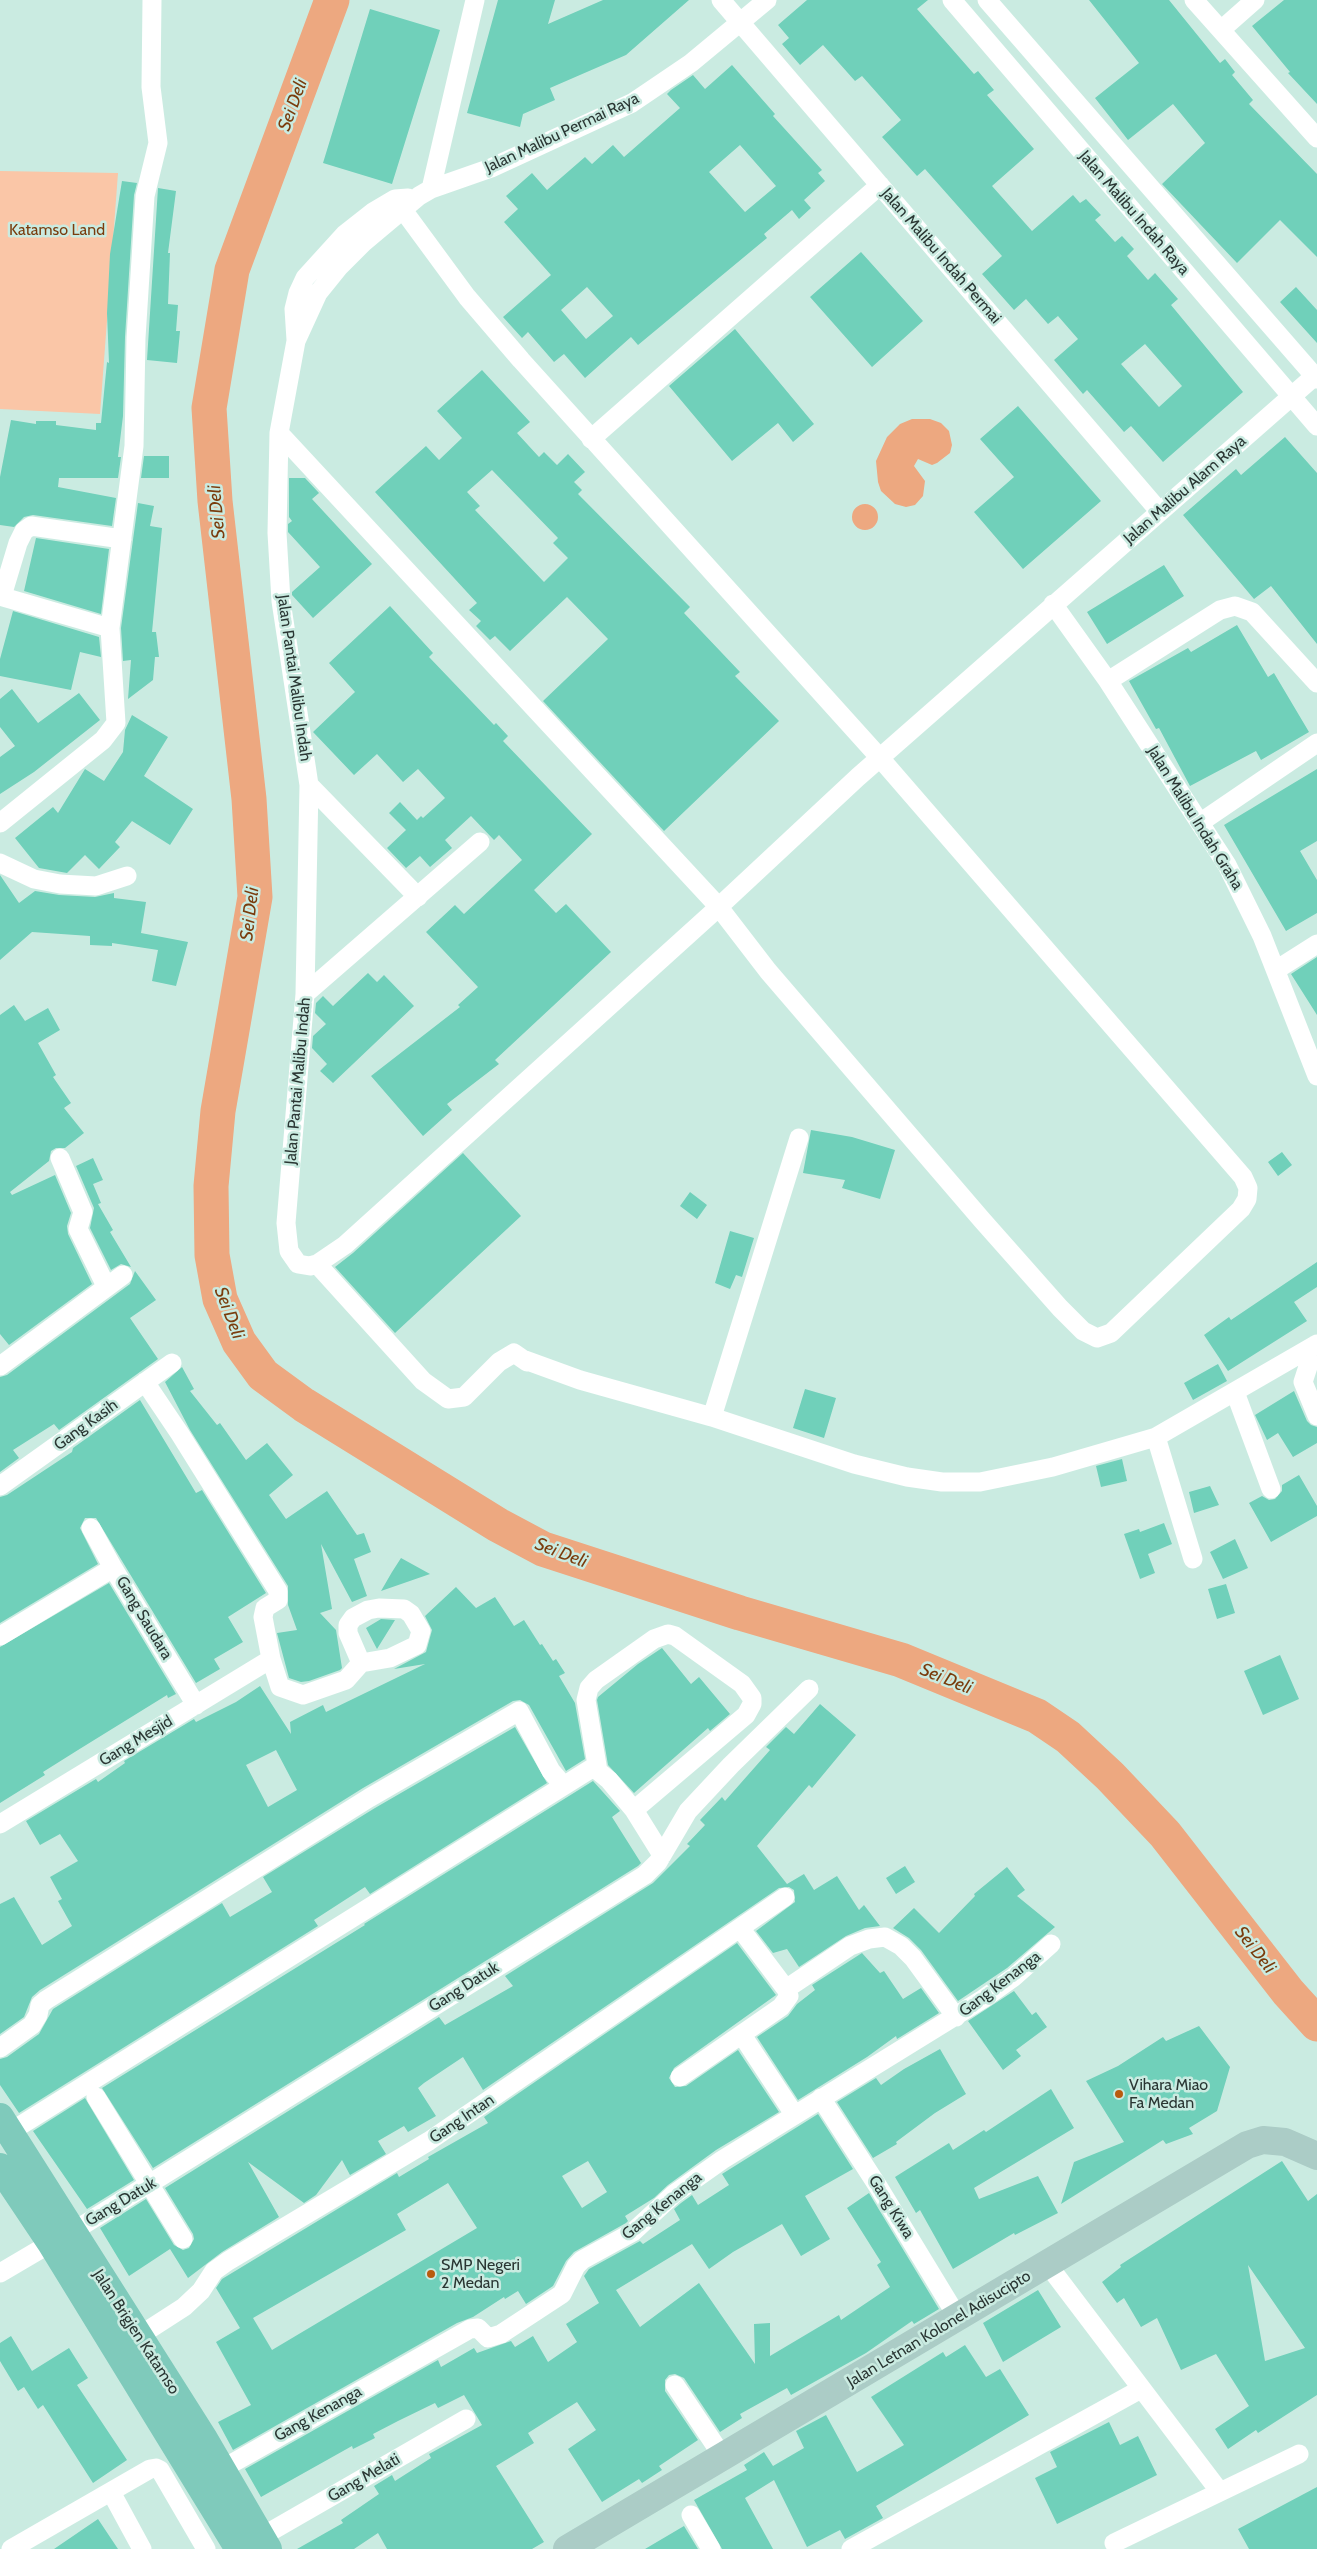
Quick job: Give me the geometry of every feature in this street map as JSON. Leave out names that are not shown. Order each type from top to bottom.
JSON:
[{"type":"main road","name":"Jalan Brigjen Katamso","points":[[5,2124],[62,2238],[256,2545]]},
{"type":"main road","name":"Jalan Letnan Kolonel Adisucipto","points":[[567,2549],[1048,2265],[1247,2145],[1263,2140],[1284,2142],[1317,2156]]},
{"type":"main road","name":"Jalan Brigjen Katamso","points":[[0,2167],[62,2238],[139,2336],[222,2468],[256,2545]]},
{"type":"street","points":[[0,823],[103,740],[113,730],[117,716],[110,628],[134,446],[136,338],[145,196],[158,143],[151,86],[152,0]]},
{"type":"street","points":[[425,193],[475,0]]},
{"type":"street","name":"Jalan Malibu Indah Permai","points":[[721,0],[1160,512]]},
{"type":"street","name":"Jalan Malibu Permai Raya","points":[[425,193],[491,168],[632,103],[691,63],[767,0]]},
{"type":"street","name":"Jalan Malibu Indah Raya","points":[[952,0],[1317,426]]},
{"type":"street","name":"Jalan Malibu Indah Raya","points":[[987,0],[1316,376]]},
{"type":"street","points":[[1194,0],[1317,138]]},
{"type":"street","points":[[1221,30],[1255,0]]},
{"type":"street","points":[[1061,128],[1083,109]]},
{"type":"street","points":[[591,439],[880,185]]},
{"type":"street","name":"Jalan Pantai Malibu Indah","points":[[317,1264],[310,1266],[298,1264],[292,1258],[287,1242],[286,1223],[305,994],[309,785],[281,601],[277,533],[279,433],[296,341],[294,309],[298,293],[305,278],[345,234],[373,212],[400,205],[425,193]]},
{"type":"street","points":[[279,433],[718,906],[768,971],[1060,1308],[1083,1331],[1097,1338],[1111,1333],[1241,1209],[1246,1199],[1248,1188],[1243,1177],[880,758],[591,439],[467,297],[400,205]]},
{"type":"street","name":"Jalan Malibu Alam Raya","points":[[718,906],[1053,604],[1316,376]]},
{"type":"street","points":[[110,628],[1,596],[20,538],[26,529],[31,526],[122,539]]},
{"type":"street","name":"Jalan Malibu Indah Graha","points":[[1053,604],[1108,681],[1201,822],[1246,901],[1276,970],[1317,1076]]},
{"type":"street","points":[[1108,681],[1220,610],[1235,606],[1252,612],[1317,683]]},
{"type":"street","points":[[1201,822],[1317,744]]},
{"type":"street","points":[[309,785],[418,897]]},
{"type":"street","points":[[305,994],[480,842]]},
{"type":"street","points":[[0,863],[34,878],[60,884],[96,886],[127,876]]},
{"type":"street","points":[[718,906],[345,1245],[317,1264],[423,1381],[448,1399],[464,1397],[499,1362],[514,1353],[526,1361],[580,1380],[712,1417],[854,1464],[907,1477],[942,1482],[980,1482],[1053,1467],[1156,1437],[1316,1344]]},
{"type":"street","points":[[1276,970],[1317,944]]},
{"type":"street","points":[[712,1417],[799,1138]]},
{"type":"street","points":[[60,1158],[84,1212],[78,1228],[106,1286]]},
{"type":"street","points":[[0,1366],[122,1275]]},
{"type":"street","points":[[1316,1344],[1303,1382],[1317,1416]]},
{"type":"street","name":"Gang Kasih","points":[[0,1486],[172,1363]]},
{"type":"street","points":[[145,1382],[180,1434],[278,1592],[278,1600],[265,1608],[263,1614],[271,1659],[280,1687],[303,1695],[346,1680],[361,1663]]},
{"type":"street","points":[[1235,1392],[1271,1489]]},
{"type":"street","points":[[1156,1437],[1193,1559]]},
{"type":"street","points":[[91,1528],[113,1568]]},
{"type":"street","name":"Gang Saudara","points":[[0,1636],[113,1568],[196,1705]]},
{"type":"street","points":[[634,1810],[746,1715],[752,1704],[752,1698],[742,1684],[675,1636],[668,1634],[654,1639],[596,1680],[590,1688],[586,1700],[598,1772],[609,1780],[634,1810],[662,1855]]},
{"type":"street","name":"Gang Mesjid","points":[[0,1824],[271,1659]]},
{"type":"street","name":"Gang Datuk","points":[[0,2273],[150,2185],[645,1876],[662,1855],[688,1811],[731,1764],[808,1689]]},
{"type":"street","points":[[0,2048],[32,2025],[38,2015],[40,2005],[46,2000],[369,1798],[519,1711],[551,1771],[563,1785]]},
{"type":"street","points":[[5,2124],[596,1765]]},
{"type":"street","name":"Gang Intan","points":[[139,2336],[184,2307],[201,2291],[214,2270],[429,2141],[785,1897]]},
{"type":"street","points":[[680,2077],[787,2001],[789,1996],[786,1990],[740,1928]]},
{"type":"street","points":[[786,1990],[850,1946],[864,1940],[885,1937],[894,1940],[913,1958],[956,2017]]},
{"type":"street","name":"Gang Kenanga","points":[[222,2468],[470,2329],[478,2328],[488,2338],[501,2334],[562,2294],[576,2266],[582,2260],[633,2232],[674,2194],[722,2160],[794,2114],[956,2017],[1014,1977],[1051,1944]]},
{"type":"street","points":[[742,2034],[794,2114]]},
{"type":"street","points":[[96,2097],[183,2239]]},
{"type":"street","name":"Gang Kiwa","points":[[821,2098],[879,2188],[958,2318]]},
{"type":"street","points":[[1048,2265],[1220,2492]]},
{"type":"street","points":[[675,2385],[723,2456]]},
{"type":"street","points":[[851,2549],[1141,2389]]},
{"type":"street","name":"Gang Melati","points":[[256,2545],[466,2419]]},
{"type":"street","points":[[1114,2543],[1299,2454]]},
{"type":"street","points":[[11,2549],[150,2469],[160,2470],[206,2549]]},
{"type":"street","points":[[111,2492],[142,2549]]},
{"type":"street","points":[[691,2515],[712,2549]]},
{"type":"green space","name":"Katamso Land","points":[[0,171],[118,173],[100,414],[0,409]]},
{"type":"shaded area","points":[[912,419],[930,419],[941,423],[949,431],[952,445],[950,453],[937,463],[932,465],[918,459],[914,466],[925,481],[923,496],[915,505],[906,507],[895,504],[881,491],[876,461],[887,437],[900,424]]},
{"type":"shaded area","points":[[865,504],[874,508],[878,517],[874,526],[865,530],[856,526],[852,517],[856,508]]},
{"type":"building","points":[[498,0],[555,0],[548,24],[603,0],[689,0],[626,55],[550,88],[555,100],[523,114],[520,127],[467,113]]},
{"type":"building","points":[[807,0],[928,0],[917,9],[974,74],[978,71],[994,90],[987,95],[1034,149],[992,186],[1032,231],[1073,195],[1080,203],[1086,199],[1101,215],[1095,220],[1115,242],[1122,236],[1134,249],[1127,256],[1148,280],[1155,273],[1178,299],[1171,305],[1243,392],[1163,462],[1131,426],[1124,432],[1087,390],[1083,394],[1054,360],[1078,339],[1058,316],[1048,324],[1026,299],[1014,310],[982,274],[1002,256],[925,169],[917,176],[882,137],[901,120],[862,76],[855,81],[823,45],[800,65],[782,44],[789,38],[778,25]],"holes":[[[1145,344],[1182,386],[1159,407],[1121,364]]]},
{"type":"building","points":[[1089,0],[1169,0],[1220,63],[1225,59],[1235,72],[1232,75],[1253,100],[1249,104],[1317,174],[1317,257],[1280,220],[1237,263],[1162,184],[1205,143],[1173,104],[1128,140],[1095,98],[1139,63]]},
{"type":"building","points":[[1284,0],[1317,0],[1317,104],[1288,73],[1290,72],[1252,26]]},
{"type":"building","points":[[370,9],[440,30],[392,184],[323,163]]},
{"type":"building","points":[[732,65],[775,114],[773,116],[822,170],[818,173],[825,181],[804,200],[811,208],[799,219],[792,210],[764,234],[767,238],[638,345],[631,337],[585,378],[564,354],[554,362],[528,332],[522,338],[503,317],[551,275],[504,222],[518,209],[506,196],[532,173],[547,190],[585,157],[592,164],[613,145],[624,157],[680,108],[667,94],[671,90],[693,75],[705,89]],"holes":[[[740,145],[776,186],[745,212],[709,172]],[[587,287],[613,316],[586,339],[561,310]]]},
{"type":"building","points":[[122,181],[137,183],[134,195],[125,337],[123,416],[118,457],[121,457],[118,478],[59,478],[58,487],[116,498],[112,526],[33,515],[24,517],[14,527],[0,525],[0,477],[11,420],[36,424],[36,421],[56,421],[56,425],[96,430],[96,423],[101,423],[107,362],[109,363],[107,313],[110,254]]},
{"type":"building","points":[[158,188],[176,191],[168,253],[170,253],[168,304],[178,305],[176,331],[180,331],[177,363],[147,360]]},
{"type":"building","points":[[861,252],[923,321],[872,367],[810,297]]},
{"type":"building","points":[[1296,287],[1317,310],[1317,343],[1280,302]]},
{"type":"building","points":[[735,329],[814,424],[793,442],[778,423],[732,461],[669,386]]},
{"type":"building","points":[[482,370],[530,422],[517,433],[539,457],[544,452],[557,465],[568,454],[585,472],[574,482],[582,490],[578,494],[690,607],[684,613],[740,672],[735,676],[779,721],[664,831],[543,701],[608,639],[567,597],[510,651],[495,636],[490,640],[476,626],[481,621],[469,610],[477,603],[375,492],[426,446],[439,460],[462,438],[437,411]],"holes":[[[492,470],[558,538],[553,543],[568,558],[544,582],[475,510],[480,506],[467,492]]]},
{"type":"building","points":[[1018,406],[1101,501],[1023,569],[974,512],[1014,477],[980,439]]},
{"type":"building","points":[[1285,437],[1317,473],[1317,644],[1271,586],[1254,599],[1183,515],[1236,469],[1241,475]]},
{"type":"building","points":[[144,456],[169,456],[169,478],[141,478]]},
{"type":"building","points":[[289,478],[305,478],[319,493],[312,499],[372,564],[313,618],[292,595],[292,592],[320,567],[288,532],[288,524],[292,521],[289,517]]},
{"type":"building","points":[[138,503],[154,506],[150,526],[162,528],[152,632],[156,632],[159,657],[155,657],[153,680],[128,699],[131,660],[123,661],[121,628]]},
{"type":"building","points":[[36,538],[109,549],[101,614],[24,591]]},
{"type":"building","points":[[1164,565],[1184,596],[1107,644],[1087,612]]},
{"type":"building","points":[[390,606],[433,653],[429,657],[494,725],[496,723],[508,736],[503,741],[592,834],[534,890],[556,913],[566,904],[611,952],[495,1060],[499,1064],[447,1104],[452,1110],[423,1136],[371,1076],[460,1007],[458,1005],[478,987],[426,932],[455,905],[464,914],[522,860],[499,835],[494,840],[471,816],[445,840],[452,848],[430,867],[420,856],[406,868],[387,848],[406,830],[389,813],[400,802],[417,820],[421,816],[423,818],[445,798],[418,769],[403,782],[377,754],[354,775],[313,732],[355,692],[329,663]]},
{"type":"building","points":[[13,611],[99,637],[101,657],[80,652],[71,690],[0,676],[0,659]]},
{"type":"building","points":[[1237,625],[1268,677],[1274,673],[1309,732],[1261,760],[1256,751],[1190,786],[1159,728],[1156,729],[1129,681],[1188,648],[1191,652]]},
{"type":"building","points":[[12,689],[38,723],[79,693],[100,720],[34,772],[0,794],[0,757],[15,746],[0,727],[0,699]]},
{"type":"building","points":[[132,715],[168,737],[144,776],[193,809],[170,845],[132,821],[115,842],[120,847],[99,869],[85,855],[67,873],[39,868],[15,838],[53,807],[58,813],[85,769],[104,781],[123,752],[125,730]]},
{"type":"building","points":[[1317,769],[1317,841],[1300,851],[1317,880],[1317,913],[1286,931],[1224,825]]},
{"type":"building","points":[[0,875],[19,903],[35,891],[59,895],[95,897],[114,893],[114,898],[146,902],[141,933],[188,942],[176,986],[152,981],[158,950],[112,943],[112,946],[90,945],[90,936],[32,932],[0,960]]},
{"type":"building","points":[[1317,957],[1317,1015],[1291,974]]},
{"type":"building","points":[[368,973],[377,982],[384,975],[414,1006],[333,1083],[320,1071],[327,1064],[312,1048],[313,1036],[326,1024],[315,1013],[316,1003],[323,996],[333,1006]]},
{"type":"building","points":[[14,1005],[25,1021],[48,1008],[60,1030],[38,1043],[56,1075],[53,1077],[71,1103],[64,1108],[84,1133],[65,1148],[56,1148],[51,1151],[49,1161],[10,1192],[12,1195],[55,1175],[71,1213],[67,1226],[68,1234],[92,1284],[9,1345],[0,1334],[0,1015]]},
{"type":"building","points":[[811,1130],[852,1137],[895,1150],[880,1199],[842,1188],[845,1180],[803,1173]]},
{"type":"building","points":[[1282,1152],[1292,1165],[1278,1176],[1268,1162]]},
{"type":"building","points":[[463,1153],[521,1216],[395,1333],[335,1267],[353,1253]]},
{"type":"building","points":[[93,1158],[103,1180],[93,1184],[101,1203],[98,1204],[113,1230],[110,1232],[131,1267],[121,1264],[111,1270],[90,1228],[94,1208],[76,1166]]},
{"type":"building","points":[[690,1192],[707,1205],[697,1219],[680,1206]]},
{"type":"building","points":[[730,1231],[754,1238],[742,1277],[736,1275],[730,1289],[715,1283]]},
{"type":"building","points":[[1317,1262],[1317,1287],[1294,1302],[1307,1321],[1228,1371],[1204,1335],[1229,1317],[1231,1320]]},
{"type":"building","points":[[135,1271],[156,1300],[130,1318],[158,1359],[59,1430],[54,1424],[13,1450],[19,1458],[0,1472],[0,1377],[7,1375],[130,1284]]},
{"type":"building","points":[[1218,1364],[1227,1381],[1193,1400],[1184,1383]]},
{"type":"building","points":[[182,1367],[194,1389],[190,1391],[217,1425],[220,1423],[246,1460],[267,1443],[293,1475],[269,1495],[286,1519],[327,1491],[357,1535],[364,1533],[371,1552],[354,1559],[367,1596],[352,1602],[321,1544],[332,1609],[320,1613],[336,1630],[342,1668],[340,1670],[309,1681],[301,1682],[289,1678],[277,1633],[297,1630],[288,1605],[288,1586],[190,1430],[165,1382]]},
{"type":"building","points":[[805,1389],[836,1398],[824,1438],[793,1428]]},
{"type":"building","points":[[1294,1391],[1307,1421],[1317,1427],[1317,1443],[1293,1457],[1278,1433],[1267,1440],[1255,1415]]},
{"type":"building","points":[[140,1400],[196,1493],[202,1490],[266,1593],[228,1617],[243,1642],[214,1659],[220,1669],[196,1683],[96,1518],[85,1518],[80,1528],[98,1564],[0,1623],[0,1497],[7,1495],[72,1452],[73,1448]]},
{"type":"building","points":[[1122,1459],[1127,1481],[1101,1487],[1096,1466]]},
{"type":"building","points":[[1299,1475],[1317,1506],[1317,1516],[1271,1542],[1249,1503],[1262,1496],[1269,1500],[1275,1499],[1282,1491],[1282,1485]]},
{"type":"building","points":[[1210,1486],[1219,1505],[1194,1513],[1189,1492]]},
{"type":"building","points":[[1164,1523],[1172,1544],[1148,1554],[1155,1573],[1140,1579],[1124,1534],[1139,1529],[1140,1532]]},
{"type":"building","points":[[1235,1539],[1248,1568],[1223,1579],[1210,1552]]},
{"type":"building","points":[[401,1558],[430,1574],[381,1591],[392,1572]]},
{"type":"building","points":[[109,1583],[176,1694],[168,1698],[167,1695],[78,1750],[43,1772],[45,1775],[0,1803],[0,1647]]},
{"type":"building","points":[[1226,1584],[1235,1613],[1217,1619],[1208,1589]]},
{"type":"building","points":[[456,1587],[476,1608],[495,1597],[514,1626],[524,1620],[540,1645],[542,1644],[553,1661],[556,1659],[565,1673],[559,1676],[575,1703],[585,1759],[566,1771],[529,1705],[520,1700],[513,1701],[363,1788],[40,1990],[32,1997],[24,2017],[0,2034],[0,1904],[14,1897],[42,1945],[72,1926],[58,1901],[62,1899],[50,1877],[78,1861],[60,1834],[40,1845],[26,1821],[96,1779],[98,1782],[125,1763],[124,1761],[194,1719],[196,1722],[236,1702],[260,1686],[291,1734],[290,1722],[323,1705],[326,1712],[425,1664],[394,1669],[426,1652],[432,1630],[425,1616]],"holes":[[[276,1750],[297,1790],[268,1807],[246,1765]]]},
{"type":"building","points":[[381,1619],[395,1620],[377,1649],[366,1628]]},
{"type":"building","points":[[662,1648],[691,1684],[699,1677],[730,1714],[710,1731],[708,1728],[634,1793],[608,1765],[597,1700],[598,1697],[638,1664]]},
{"type":"building","points":[[1280,1655],[1299,1699],[1263,1715],[1244,1671]]},
{"type":"building","points":[[820,1704],[856,1735],[812,1788],[809,1785],[757,1846],[787,1884],[804,1874],[814,1890],[837,1876],[859,1910],[864,1905],[880,1926],[865,1928],[846,1936],[799,1967],[787,1949],[773,1953],[756,1931],[795,1902],[794,1890],[789,1887],[779,1888],[483,2090],[463,2057],[418,2088],[436,2116],[408,2132],[404,2126],[378,2141],[386,2154],[350,2175],[342,2160],[316,2195],[304,2203],[248,2162],[279,2217],[222,2252],[188,2278],[170,2249],[129,2276],[100,2228],[146,2199],[174,2245],[183,2250],[189,2248],[194,2239],[193,2234],[165,2188],[439,2017],[445,2025],[513,1986],[505,1976],[653,1883],[690,1846],[687,1844],[705,1825],[700,1820],[722,1797],[725,1801],[770,1750],[766,1747],[786,1727],[794,1734]]},
{"type":"building","points":[[515,1727],[547,1783],[370,1894],[365,1887],[314,1920],[318,1926],[19,2113],[0,2085],[0,2059],[7,2057],[39,2034],[53,2009],[222,1903],[230,1917],[272,1892],[263,1877],[375,1808]]},
{"type":"building","points":[[593,1781],[620,1811],[612,1817],[641,1863],[638,1866],[153,2168],[102,2088]]},
{"type":"building","points":[[905,1866],[915,1882],[896,1894],[886,1878]]},
{"type":"building","points":[[1007,1867],[1025,1890],[1017,1896],[1055,1927],[1007,1968],[958,2001],[921,1950],[909,1938],[893,1928],[914,1908],[939,1933],[975,1896],[974,1894]]},
{"type":"building","points":[[737,1943],[776,1995],[674,2068],[669,2078],[675,2087],[686,2086],[738,2050],[779,2112],[716,2150],[668,2185],[654,2198],[625,2216],[628,2221],[626,2223],[574,2252],[566,2261],[553,2286],[526,2304],[518,2291],[505,2299],[504,2297],[473,2317],[457,2323],[233,2450],[218,2422],[251,2405],[216,2342],[240,2328],[216,2288],[222,2279],[397,2173],[399,2177],[429,2159],[428,2157],[488,2123],[484,2117]],"holes":[[[588,2161],[607,2192],[582,2208],[562,2176]],[[448,2183],[477,2228],[272,2350],[253,2318],[406,2230],[397,2214]]]},
{"type":"building","points":[[862,1953],[880,1973],[884,1971],[903,1999],[921,1988],[939,2013],[897,2039],[896,2036],[867,2057],[798,2100],[757,2037],[788,2016],[797,2004],[815,1990],[812,1985]]},
{"type":"building","points":[[1014,1991],[1032,2015],[1036,2012],[1047,2027],[1016,2050],[1021,2056],[1003,2070],[968,2021]]},
{"type":"building","points":[[1199,2026],[1230,2067],[1217,2111],[1189,2128],[1193,2134],[1166,2144],[1163,2140],[1061,2204],[1074,2162],[1124,2142],[1086,2081],[1118,2066],[1163,2037],[1166,2041]]},
{"type":"building","points":[[940,2049],[966,2094],[935,2113],[896,2142],[897,2144],[873,2158],[837,2102],[876,2078],[881,2085],[904,2069]]},
{"type":"building","points":[[1051,2089],[1074,2128],[974,2188],[979,2199],[1038,2176],[1058,2213],[1015,2235],[1014,2233],[953,2269],[920,2210],[916,2213],[895,2177],[949,2143],[953,2150],[984,2130],[986,2132]]},
{"type":"building","points":[[85,2098],[134,2180],[87,2209],[33,2131]]},
{"type":"building","points":[[818,2114],[853,2169],[805,2196],[830,2239],[801,2256],[782,2224],[733,2252],[709,2269],[692,2244],[616,2290],[640,2327],[699,2283],[755,2364],[754,2324],[770,2323],[770,2356],[839,2315],[841,2320],[890,2287],[877,2265],[881,2262],[847,2208],[869,2193],[939,2309],[914,2324],[912,2321],[866,2353],[791,2395],[787,2388],[740,2414],[742,2418],[720,2432],[684,2378],[675,2374],[669,2375],[665,2380],[665,2391],[698,2440],[659,2466],[662,2470],[642,2483],[639,2479],[602,2502],[568,2449],[596,2430],[577,2402],[528,2433],[534,2443],[496,2466],[544,2542],[532,2549],[387,2549],[378,2533],[354,2549],[297,2549],[343,2523],[341,2520],[379,2494],[374,2486],[392,2475],[395,2481],[431,2458],[429,2454],[482,2425],[464,2395],[438,2408],[435,2403],[398,2421],[373,2434],[375,2438],[353,2449],[352,2446],[261,2497],[245,2469],[438,2360],[441,2367],[474,2348],[477,2353],[511,2341],[515,2347],[533,2336],[548,2362],[577,2342],[566,2324],[599,2303],[584,2276],[589,2269],[640,2241],[643,2244],[680,2220],[674,2209],[681,2203],[692,2195],[698,2205],[729,2185],[722,2174]]},
{"type":"building","points":[[1282,2161],[1308,2201],[1317,2194],[1317,2395],[1258,2433],[1256,2430],[1228,2449],[1215,2429],[1249,2406],[1216,2354],[1181,2370],[1157,2318],[1141,2327],[1124,2298],[1117,2303],[1102,2282],[1121,2267],[1120,2265]],"holes":[[[1248,2265],[1305,2348],[1265,2361]]]},
{"type":"building","points":[[1038,2290],[1061,2327],[1003,2362],[983,2323]]},
{"type":"building","points":[[11,2336],[32,2371],[69,2348],[88,2378],[77,2385],[127,2460],[93,2483],[43,2405],[38,2409],[24,2387],[18,2391],[0,2361],[0,2343]]},
{"type":"building","points":[[965,2345],[986,2377],[1000,2369],[1029,2415],[876,2506],[883,2518],[845,2539],[840,2530],[807,2547],[774,2480],[745,2498],[773,2549],[722,2549],[694,2500],[747,2470],[744,2465],[764,2452],[773,2466],[804,2448],[796,2431],[826,2415],[857,2472],[904,2445],[871,2397],[943,2352],[946,2357]]},
{"type":"building","points":[[1109,2422],[1120,2445],[1138,2436],[1157,2475],[1057,2524],[1035,2478],[1057,2467],[1050,2452]]},
{"type":"building","points":[[1317,2487],[1317,2549],[1249,2549],[1238,2529]]},
{"type":"building","points":[[98,2519],[118,2549],[54,2549]]},
{"type":"building","points":[[684,2526],[698,2549],[645,2549]]},
{"type":"waterway","name":"Sei Deli","points":[[332,0],[232,270],[209,408],[215,501],[249,799],[255,897],[218,1111],[211,1186],[212,1255],[220,1299],[239,1342],[263,1375],[304,1405],[498,1525],[543,1549],[740,1613],[901,1660],[1037,1716],[1068,1737],[1110,1776],[1165,1834],[1288,1992],[1317,2024]]},
{"type":"place","name":"Vihara Miao Fa Medan","points":[[1119,2094]]},
{"type":"place","name":"SMP Negeri 2 Medan","points":[[431,2274]]}]
